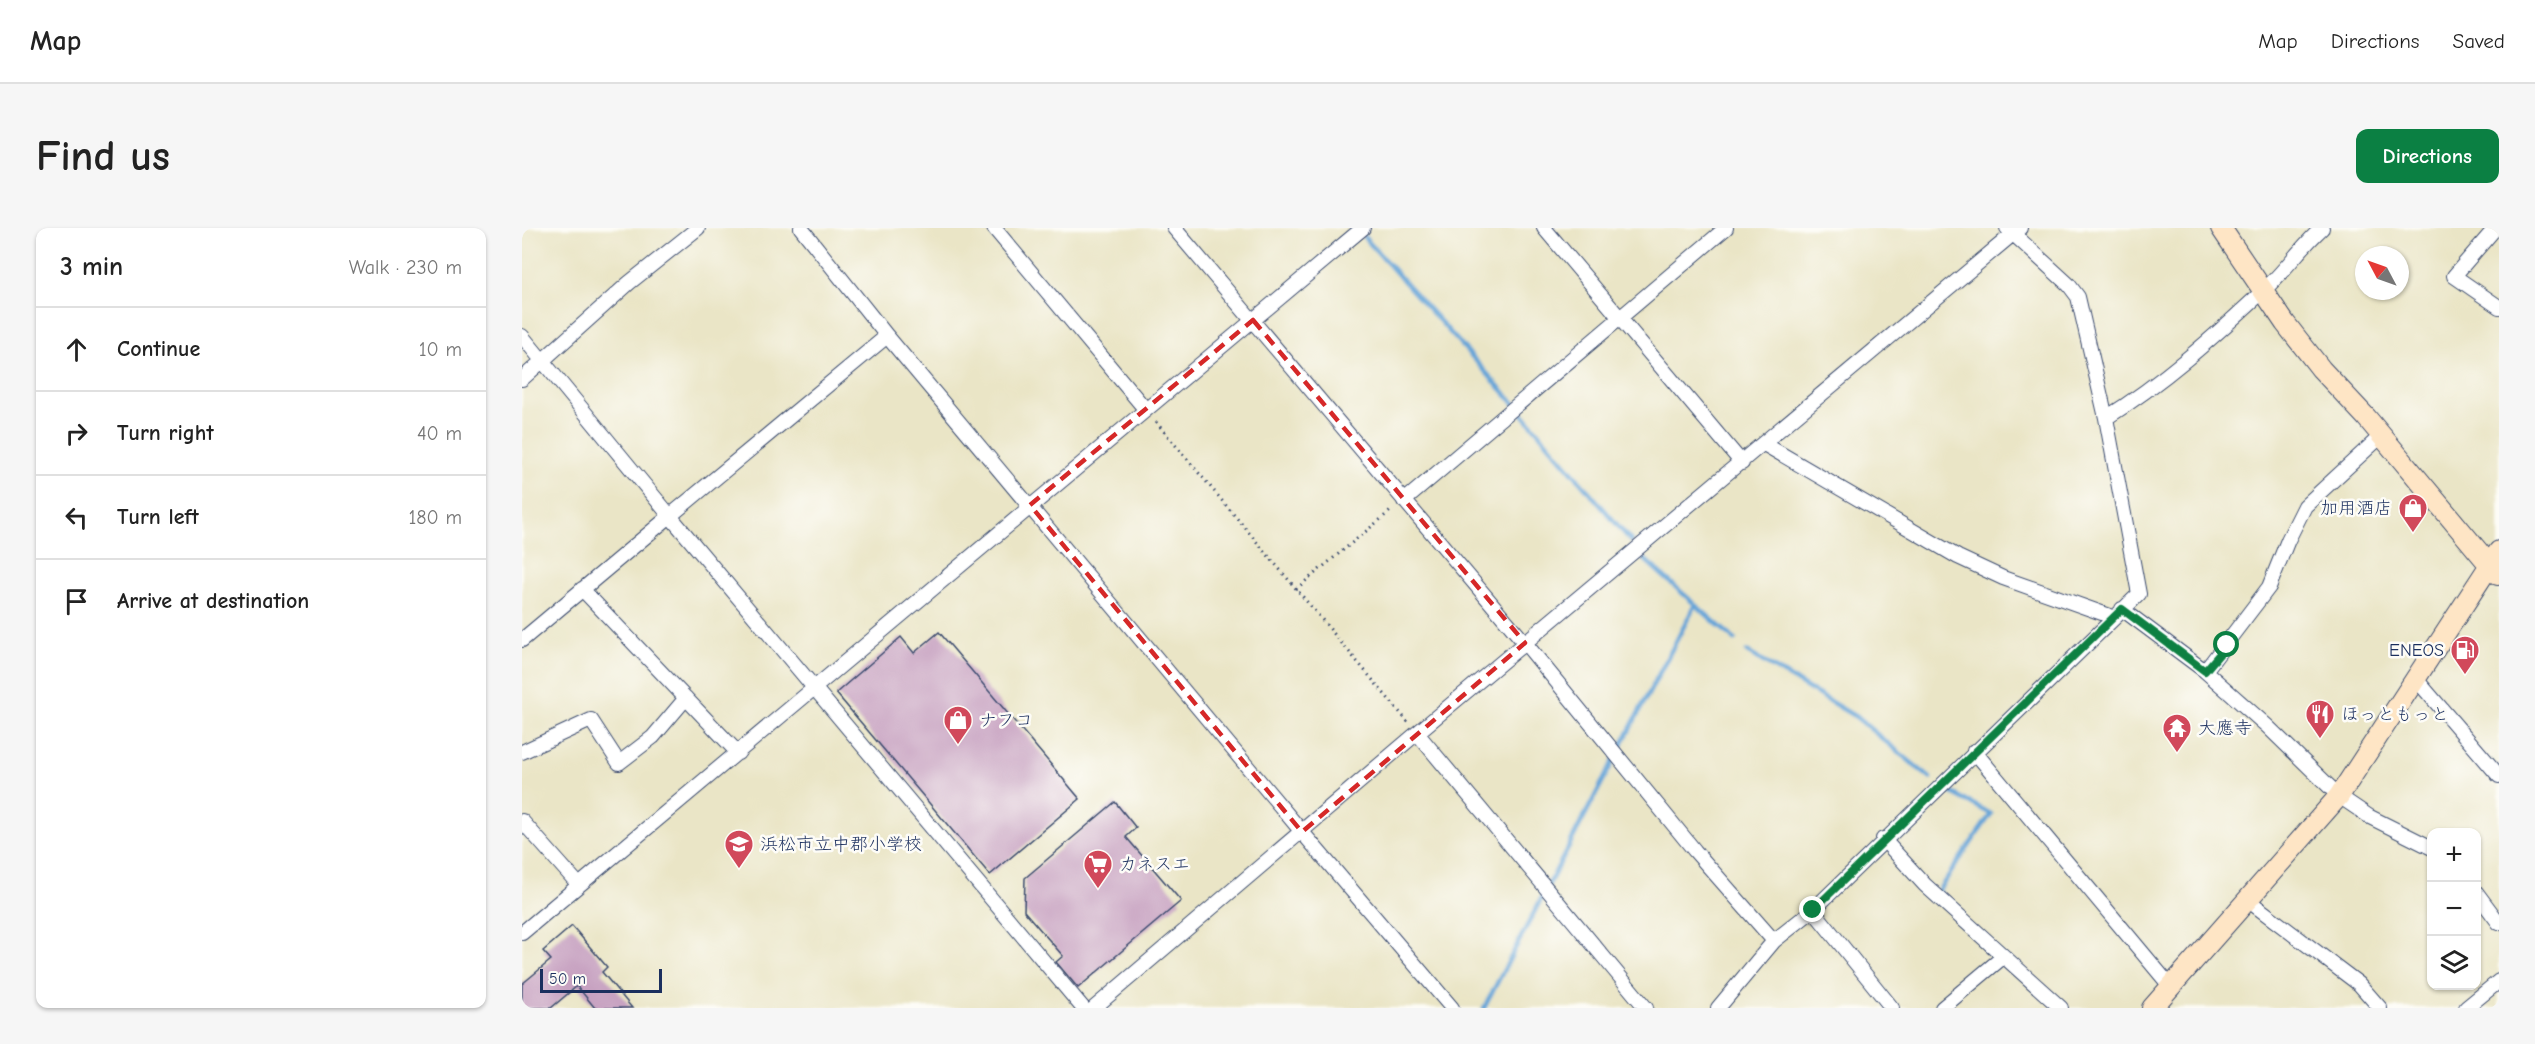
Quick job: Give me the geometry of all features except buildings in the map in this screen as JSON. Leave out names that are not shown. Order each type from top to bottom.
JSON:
[{"type":"street","points":[[522,379],[629,283],[698,228]]},
{"type":"street","points":[[801,228],[887,336],[1452,1008]]},
{"type":"street","points":[[994,228],[1146,410]]},
{"type":"street","points":[[1174,228],[1610,744],[1695,851],[1774,941]]},
{"type":"street","points":[[522,933],[1363,228]]},
{"type":"street","points":[[1544,228],[1742,463]]},
{"type":"street","points":[[1404,501],[1726,228]]},
{"type":"street","points":[[2152,1008],[2249,901],[2339,796],[2416,679],[2496,564],[2321,369],[2285,323],[2265,290],[2221,228]]},
{"type":"street","points":[[2106,418],[2151,386],[2265,290],[2300,248],[2322,228]]},
{"type":"street","points":[[1094,1008],[1417,733],[1742,463],[2013,230],[2069,285],[2078,297],[2106,418],[2139,594],[1883,839],[1813,910],[1774,941],[1718,1008]]},
{"type":"street","points":[[2492,232],[2454,276],[2499,307]]},
{"type":"street","points":[[522,336],[1083,1008]]},
{"type":"street","points":[[522,640],[887,336]]},
{"type":"street","points":[[2205,671],[2270,587],[2288,540],[2305,506],[2381,436]]},
{"type":"street","points":[[1764,444],[1958,557],[2013,581],[2118,613],[2205,671],[2267,726],[2339,796],[2370,818],[2427,846]]},
{"type":"street","points":[[582,590],[738,753]]},
{"type":"street","points":[[2416,679],[2499,776]]},
{"type":"street","points":[[522,752],[591,720],[619,763],[653,737],[686,698]]},
{"type":"street","points":[[1417,733],[1646,1008]]},
{"type":"street","points":[[1974,751],[2171,987]]},
{"type":"street","points":[[522,821],[579,885]]},
{"type":"street","points":[[1883,839],[1925,885],[2061,1008]]},
{"type":"street","points":[[2481,899],[2499,923]]},
{"type":"street","points":[[2249,901],[2359,984],[2380,1008]]},
{"type":"street","points":[[1813,910],[1892,1008]]},
{"type":"street","points":[[1942,1008],[2003,957]]},
{"type":"street","points":[[2466,1008],[2499,981]]},
{"type":"path","points":[[1146,410],[1417,733]]},
{"type":"path","points":[[1296,589],[1404,501]]},
{"type":"highlighted area","points":[[1253,320],[1525,643],[1302,832],[1030,505]]},
{"type":"waterway","points":[[1364,237],[1511,400],[1631,541]]},
{"type":"waterway","points":[[1642,557],[1735,640]]},
{"type":"waterway","points":[[1484,1008],[1694,607]]},
{"type":"waterway","points":[[1747,652],[1856,717],[1930,778]]},
{"type":"waterway","points":[[1940,893],[1938,891],[1991,814],[1943,788]]},
{"type":"place","name":"加用酒店","points":[[2413,534]]},
{"type":"place","name":"ENEOS","points":[[2465,676]]},
{"type":"place","name":"ほっともっと","points":[[2320,740]]},
{"type":"place","name":"ナフコ","points":[[958,746]]},
{"type":"place","name":"大應寺","points":[[2177,754]]},
{"type":"place","name":"浜松市立中郡小学校","points":[[739,870]]},
{"type":"place","name":"カネスエ","points":[[1098,890]]},
{"type":"route","points":[[1813,910],[1883,839],[2122,609],[2205,671],[2227,645]]}]
